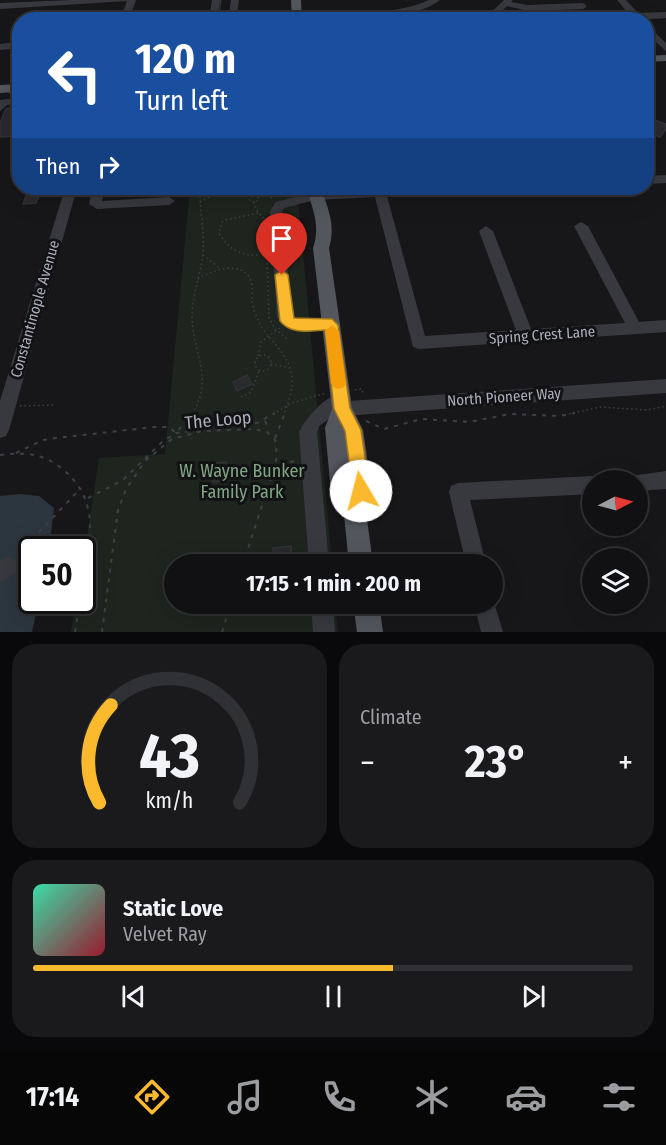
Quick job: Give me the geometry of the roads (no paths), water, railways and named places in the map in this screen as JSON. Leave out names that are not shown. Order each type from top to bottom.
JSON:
[{"type":"main road","points":[[312,195],[309,204],[313,238],[321,248],[341,400],[334,428],[342,492],[355,512],[360,554]]},
{"type":"main road","points":[[368,614],[370,632]]},
{"type":"street","points":[[0,6],[124,0]]},
{"type":"street","points":[[407,12],[436,0]]},
{"type":"street","points":[[621,0],[632,12]]},
{"type":"street","points":[[496,12],[508,2],[528,8],[583,6]]},
{"type":"street","points":[[329,12],[342,10],[358,12]]},
{"type":"street","points":[[654,35],[666,48]]},
{"type":"street","points":[[0,108],[4,102],[12,102]]},
{"type":"street","name":"Constantinople Avenue","points":[[0,430],[68,195]]},
{"type":"street","points":[[97,195],[94,204],[97,205],[169,201]]},
{"type":"street","points":[[304,195],[280,205],[276,211],[285,317],[296,326],[332,325]]},
{"type":"street","name":"Spring Crest Lane","points":[[382,195],[419,343],[666,326]]},
{"type":"street","points":[[581,226],[635,328]]},
{"type":"street","points":[[486,231],[526,336]]},
{"type":"street","name":"North Pioneer Way","points":[[341,400],[364,407],[666,386]]},
{"type":"street","points":[[318,554],[309,427],[341,400]]},
{"type":"street","points":[[648,481],[666,480]]},
{"type":"street","points":[[474,554],[458,492],[582,486]]},
{"type":"street","points":[[317,614],[324,632]]},
{"type":"street","points":[[488,614],[492,632]]},
{"type":"waterway","points":[[219,12],[221,0]]},
{"type":"park label","name":"W. Wayne Bunker Family Park","points":[[242,481]]}]
